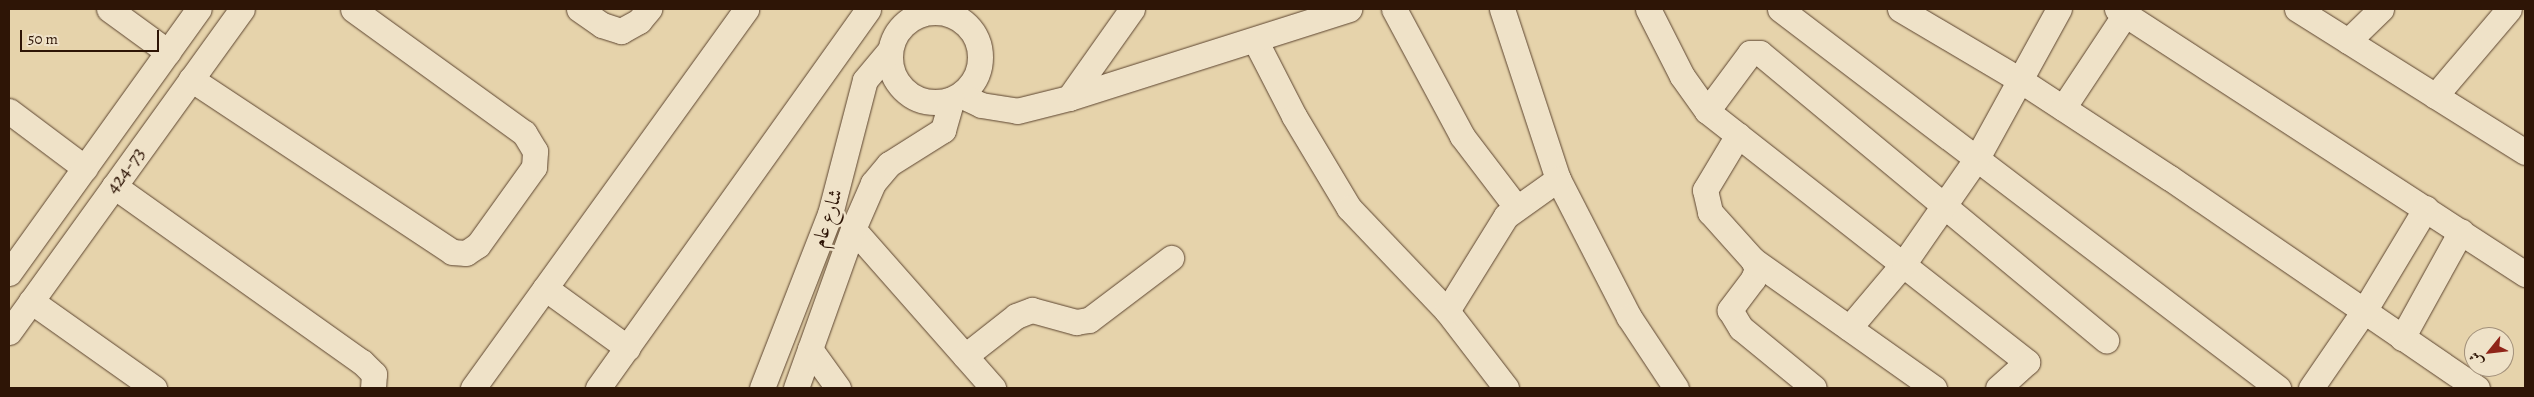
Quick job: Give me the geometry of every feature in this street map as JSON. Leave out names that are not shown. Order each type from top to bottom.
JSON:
[{"type":"street","points":[[109,9],[168,52]]},
{"type":"street","name":"424-73","points":[[9,273],[199,9]]},
{"type":"street","name":"424-73","points":[[9,332],[242,9]]},
{"type":"street","points":[[191,79],[452,252],[466,253],[478,245],[534,166],[535,151],[524,133],[353,9]]},
{"type":"street","points":[[579,9],[602,25],[621,31],[639,21],[649,9]]},
{"type":"street","points":[[474,388],[746,9]]},
{"type":"street","points":[[1069,98],[1132,9]]},
{"type":"street","points":[[956,97],[997,110],[1018,111],[1069,98],[1255,40],[1309,16],[1349,9]]},
{"type":"street","points":[[1394,9],[1462,136],[1516,207]]},
{"type":"street","points":[[1502,9],[1558,179],[1629,318],[1676,388]]},
{"type":"street","points":[[1648,9],[1682,76],[1707,111],[1904,263],[2027,362],[1998,388]]},
{"type":"street","points":[[1780,9],[2278,388]]},
{"type":"street","points":[[1900,9],[2020,80],[2364,311],[2402,338],[2444,379],[2477,388]]},
{"type":"street","points":[[1849,328],[1904,263],[1977,158],[2059,9]]},
{"type":"street","points":[[2298,9],[2525,152]]},
{"type":"street","points":[[2348,41],[2381,9]]},
{"type":"street","points":[[2436,96],[2509,9]]},
{"type":"street","points":[[928,10],[944,12],[960,19],[973,32],[980,48],[979,66],[973,82],[956,97],[934,103],[915,98],[900,86],[891,70],[893,42],[909,19],[928,10]]},
{"type":"street","points":[[2063,108],[2121,12],[2426,208],[2525,274]]},
{"type":"street","points":[[598,388],[864,16],[893,42]]},
{"type":"street","points":[[1255,40],[1294,116],[1349,208],[1447,311],[1506,388]]},
{"type":"street","name":"شارع عام","points":[[762,388],[830,214],[866,80],[893,42]]},
{"type":"street","points":[[1707,111],[1750,53],[1760,53],[2106,340]]},
{"type":"street","name":"شارع عام","points":[[796,388],[853,229],[873,183],[889,164],[942,130],[956,97]]},
{"type":"street","points":[[9,111],[84,168]]},
{"type":"street","points":[[1738,135],[1705,190],[1710,212],[1753,260],[1934,388]]},
{"type":"street","points":[[1447,311],[1506,216],[1516,207],[1558,179]]},
{"type":"street","points":[[114,186],[362,362],[374,374],[373,388]]},
{"type":"street","points":[[2311,388],[2364,311],[2426,208]]},
{"type":"street","points":[[853,229],[993,388]]},
{"type":"street","points":[[2402,338],[2460,231]]},
{"type":"street","points":[[965,356],[1016,316],[1032,310],[1076,322],[1089,320],[1170,258]]},
{"type":"street","points":[[1753,260],[1757,269],[1754,279],[1730,310],[1733,318],[1814,388]]},
{"type":"street","points":[[545,288],[628,348]]},
{"type":"street","points":[[31,301],[154,388]]},
{"type":"street","points":[[810,349],[838,388]]}]
